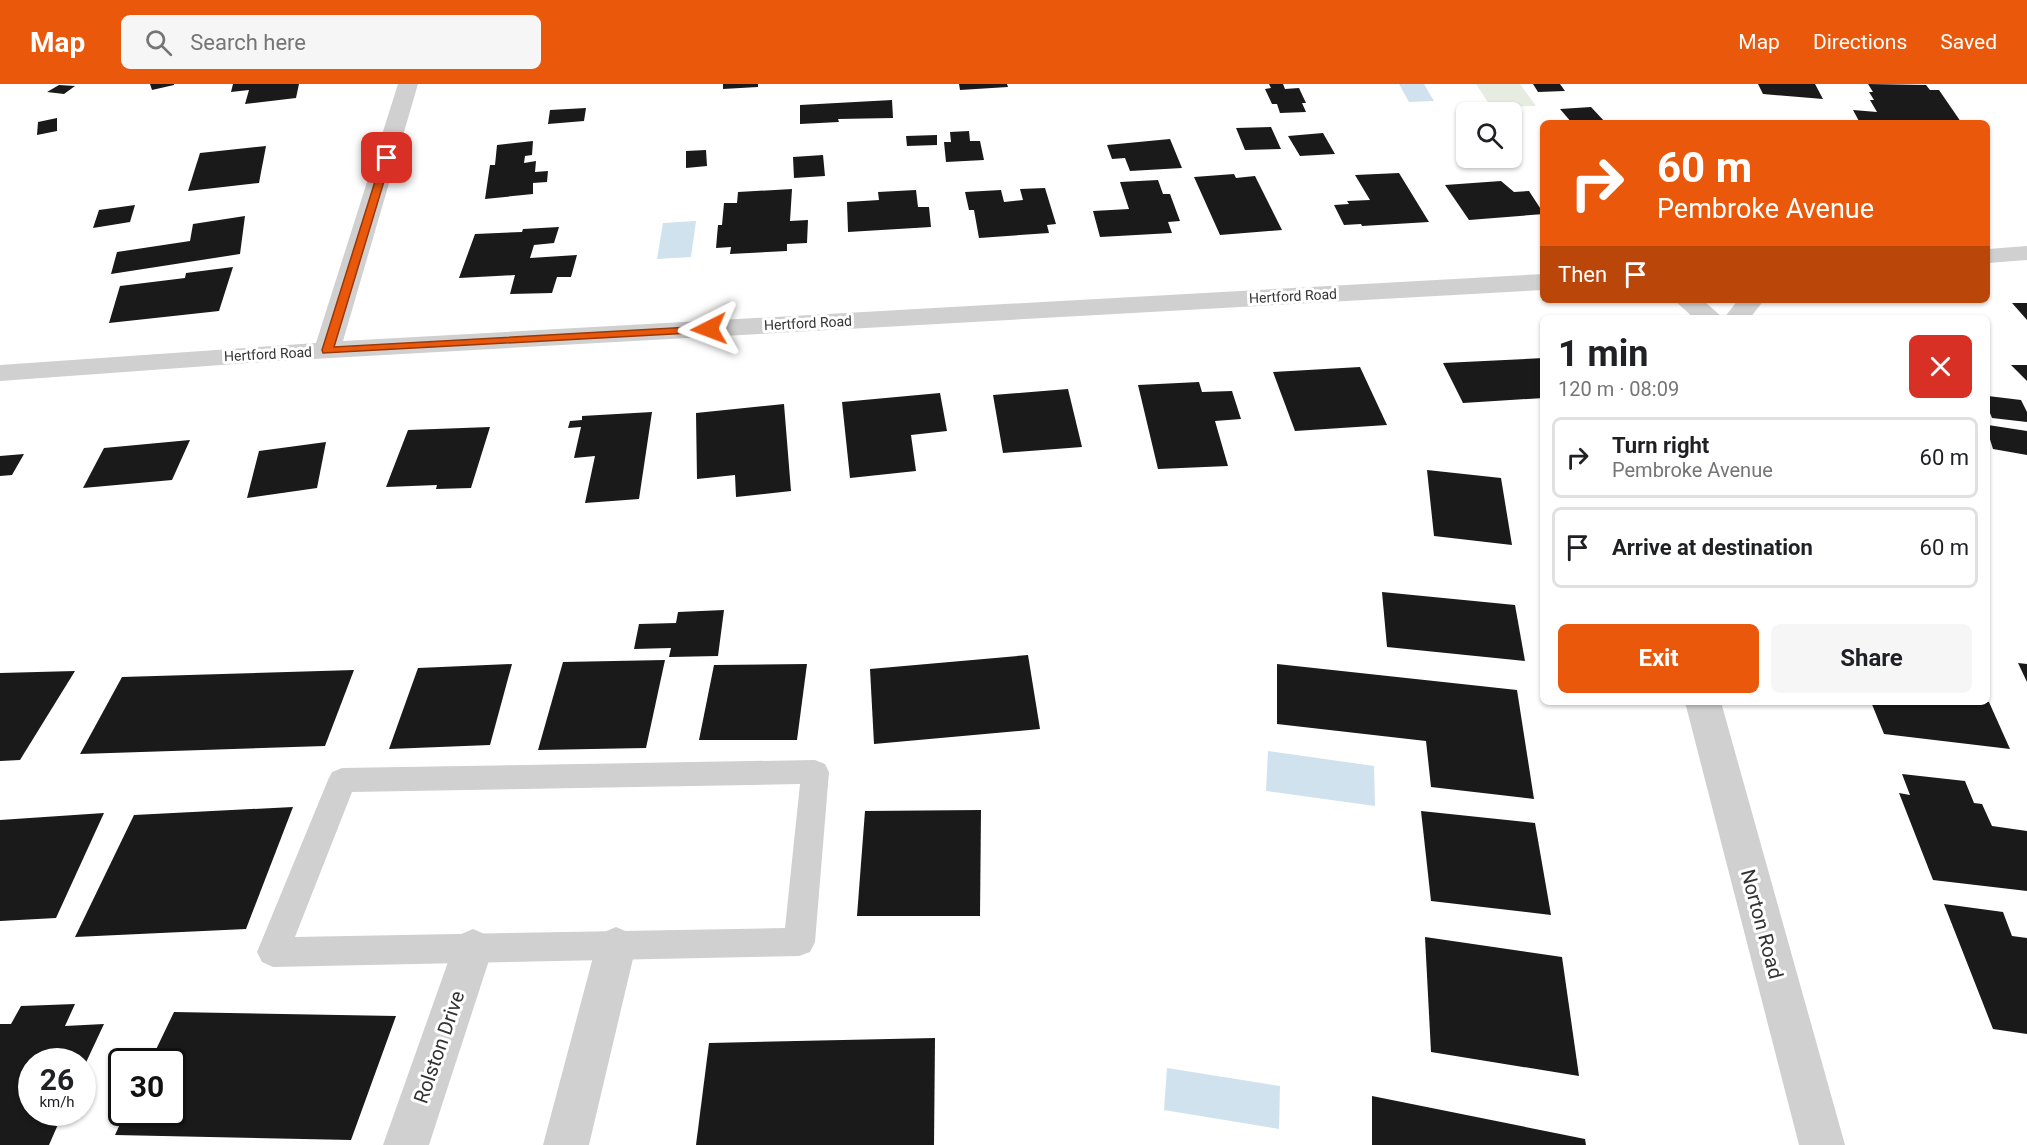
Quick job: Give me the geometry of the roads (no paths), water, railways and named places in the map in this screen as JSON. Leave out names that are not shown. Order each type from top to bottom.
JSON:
[{"type":"street","points":[[327,350],[408,84]]},
{"type":"street","points":[[1990,256],[2027,253]]},
{"type":"street","name":"Hertford Road","points":[[0,373],[327,350],[1540,282]]},
{"type":"street","points":[[1691,303],[1706,315]]},
{"type":"street","points":[[1739,315],[1749,303]]},
{"type":"street","name":"Norton Road","points":[[1704,705],[1822,1145]]},
{"type":"street","points":[[566,1145],[616,946]]},
{"type":"street","name":"Rolston Drive","points":[[406,1145],[472,948]]},
{"type":"lane","points":[[815,772],[799,942],[616,946],[472,948],[273,952],[342,780],[815,772]]},
{"type":"water","points":[[1399,84],[1424,84],[1434,101],[1409,102]]},
{"type":"water","points":[[696,221],[691,257],[657,259],[663,223]]},
{"type":"water","points":[[1268,751],[1374,766],[1375,806],[1266,791]]},
{"type":"water","points":[[1167,1068],[1280,1086],[1279,1129],[1164,1110]]}]
